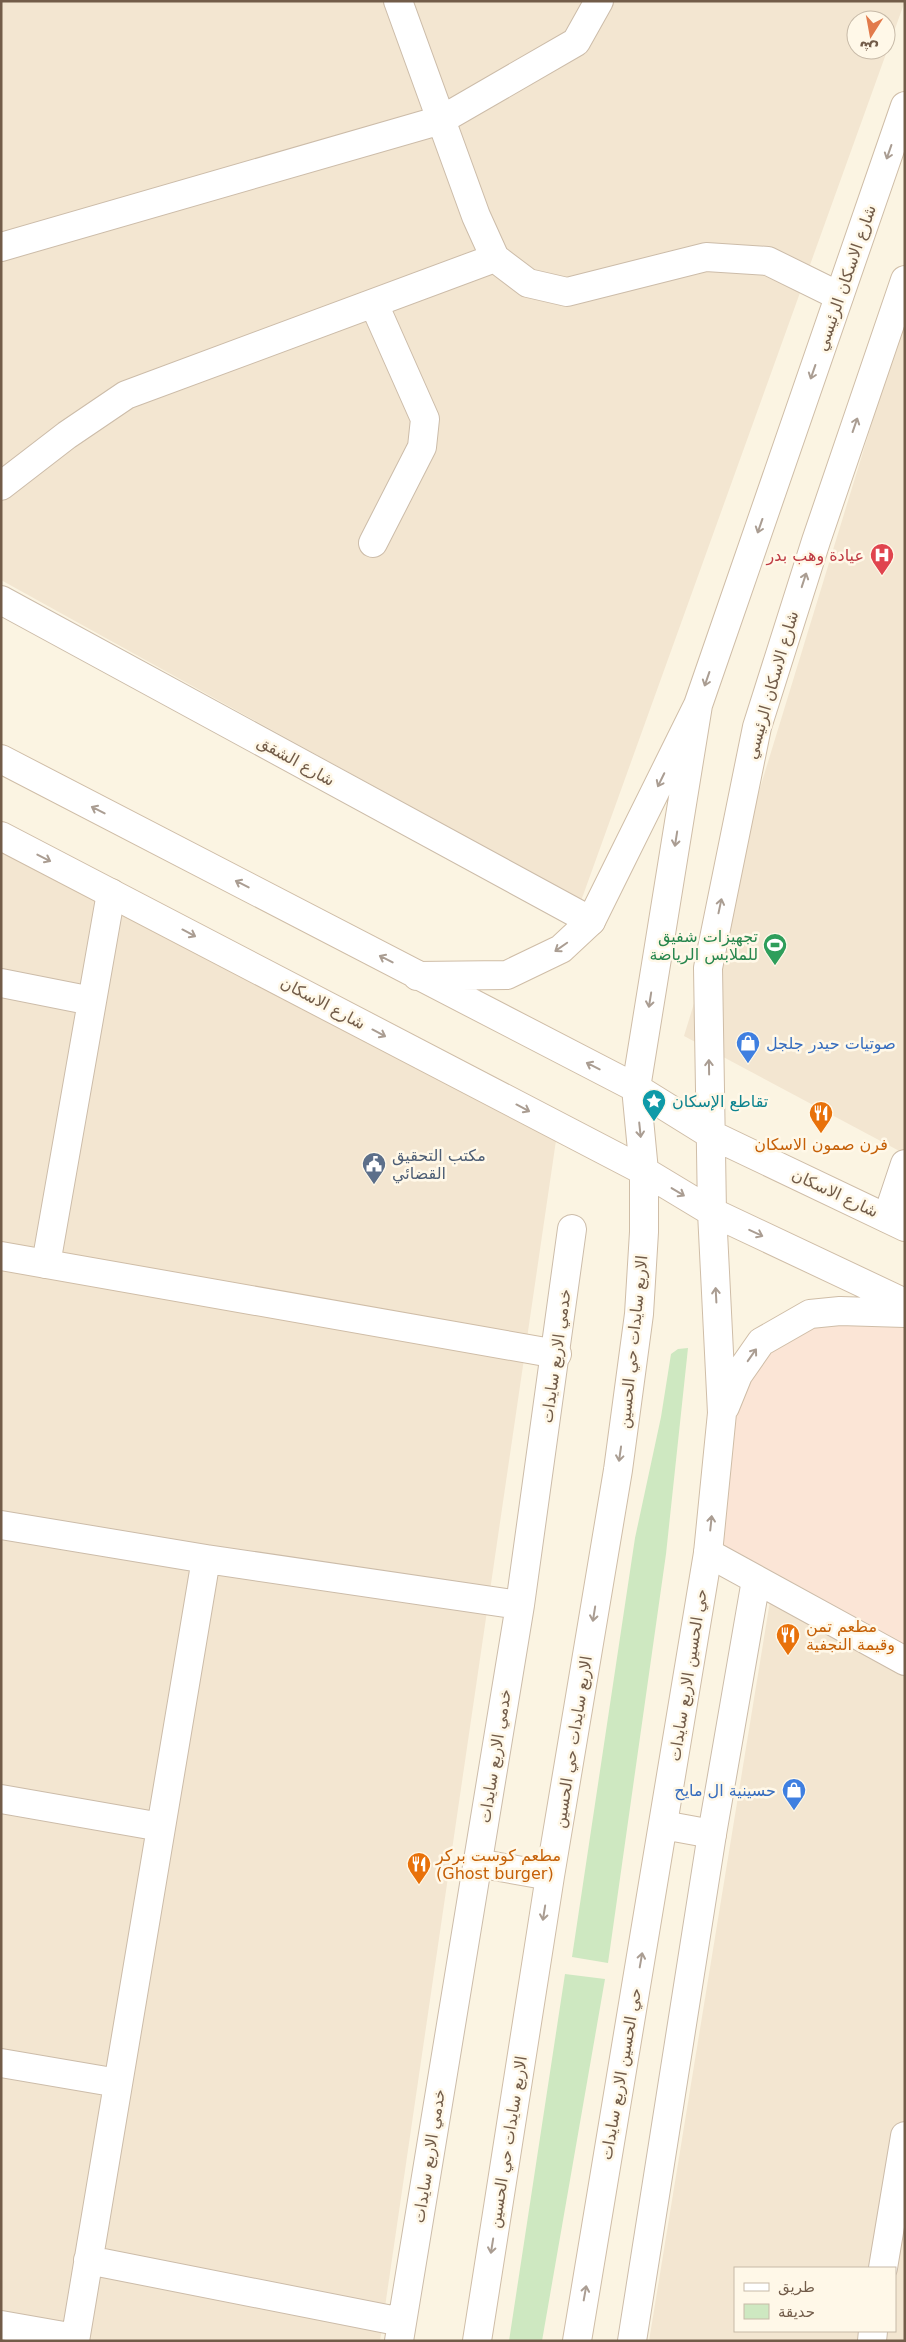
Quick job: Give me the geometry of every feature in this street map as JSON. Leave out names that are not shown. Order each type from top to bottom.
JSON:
[{"type":"street","points":[[398,1],[476,216],[495,258],[528,283],[567,292],[706,257],[768,261],[839,296]]},
{"type":"street","points":[[1,247],[441,120],[576,42],[599,1]]},
{"type":"street","name":"شارع الاسكان الرئيسي","points":[[698,705],[905,106]]},
{"type":"street","points":[[1,486],[67,435],[126,395],[495,258]]},
{"type":"street","name":"شارع الاسكان الرئيسي","points":[[712,1212],[708,968],[757,727],[816,541],[905,280]]},
{"type":"street","points":[[373,543],[422,448],[425,419],[374,304]]},
{"type":"street","name":"شارع الشقق","points":[[1,600],[591,922]]},
{"type":"street","points":[[417,976],[508,974],[561,949],[591,922],[698,705]]},
{"type":"street","name":"الاربع سايدات حي الحسين","points":[[477,2341],[550,1876],[623,1431],[639,1314],[644,1232],[644,1171],[636,1088],[698,705]]},
{"type":"street","points":[[1,760],[636,1088]]},
{"type":"street","name":"شارع الاسكان","points":[[1,836],[644,1171],[712,1212]]},
{"type":"street","points":[[46,1264],[111,893]]},
{"type":"street","points":[[1,983],[92,1001]]},
{"type":"street","name":"شارع الاسكان","points":[[636,1088],[710,1134],[896,1223]]},
{"type":"street","points":[[896,1223],[905,1164]]},
{"type":"street","points":[[712,1212],[905,1303]]},
{"type":"street","name":"حي الحسين الاربع سايدات","points":[[577,2341],[708,1553],[722,1413],[712,1212]]},
{"type":"street","name":"خدمي الاربع سايدات","points":[[401,2331],[520,1605],[572,1229]]},
{"type":"street","points":[[1,1256],[556,1354]]},
{"type":"street","points":[[722,1413],[738,1375],[761,1342],[810,1314],[840,1311],[905,1313]]},
{"type":"street","points":[[1,1525],[206,1559],[520,1605]]},
{"type":"street","points":[[708,1553],[905,1661]]},
{"type":"street","points":[[1,2325],[75,2339],[206,1559]]},
{"type":"street","points":[[632,2341],[712,1834],[756,1580]]},
{"type":"street","points":[[1,1799],[161,1828]]},
{"type":"street","points":[[663,1826],[712,1834]]},
{"type":"street","points":[[477,1863],[550,1876]]},
{"type":"street","points":[[1,2063],[118,2083]]},
{"type":"street","points":[[891,2263],[905,2136]]},
{"type":"street","points":[[88,2260],[401,2331]]},
{"type":"shaded area","points":[[1,1],[905,1],[896,26],[896,10],[846,10],[846,60],[884,60],[581,901],[1,580]]},
{"type":"shaded area","points":[[905,315],[905,1154],[684,1036]]},
{"type":"shaded area","points":[[1,843],[559,1120],[380,2341],[1,2341]]},
{"type":"shaded area","points":[[905,1321],[905,1646],[718,1542],[732,1407],[761,1354],[805,1323]]},
{"type":"shaded area","points":[[770,1601],[905,1672],[905,2341],[649,2341]]},
{"type":"green space","points":[[688,1348],[666,1554],[608,1963],[572,1957],[635,1538],[661,1417],[671,1354],[678,1349]]},
{"type":"green space","points":[[565,1974],[605,1979],[542,2341],[509,2341]]},
{"type":"place","name":"عيادة وهب بدر","points":[[882,576]]},
{"type":"place","name":"تجهيزات شفيق للملابس الرياضة","points":[[775,966]]},
{"type":"place","name":"صوتيات حيدر جلجل","points":[[748,1064]]},
{"type":"place","name":"تقاطع الإسكان","points":[[654,1122]]},
{"type":"place","name":"فرن صمون الاسكان","points":[[821,1134]]},
{"type":"place","name":"مكتب التحقيق القضائي","points":[[374,1185]]},
{"type":"place","name":"مطعم تمن وقيمة النجفية","points":[[788,1656]]},
{"type":"place","name":"حسينية ال مايح","points":[[794,1811]]},
{"type":"place","name":"مطعم كوست بركر (Ghost burger)","points":[[419,1885]]}]
